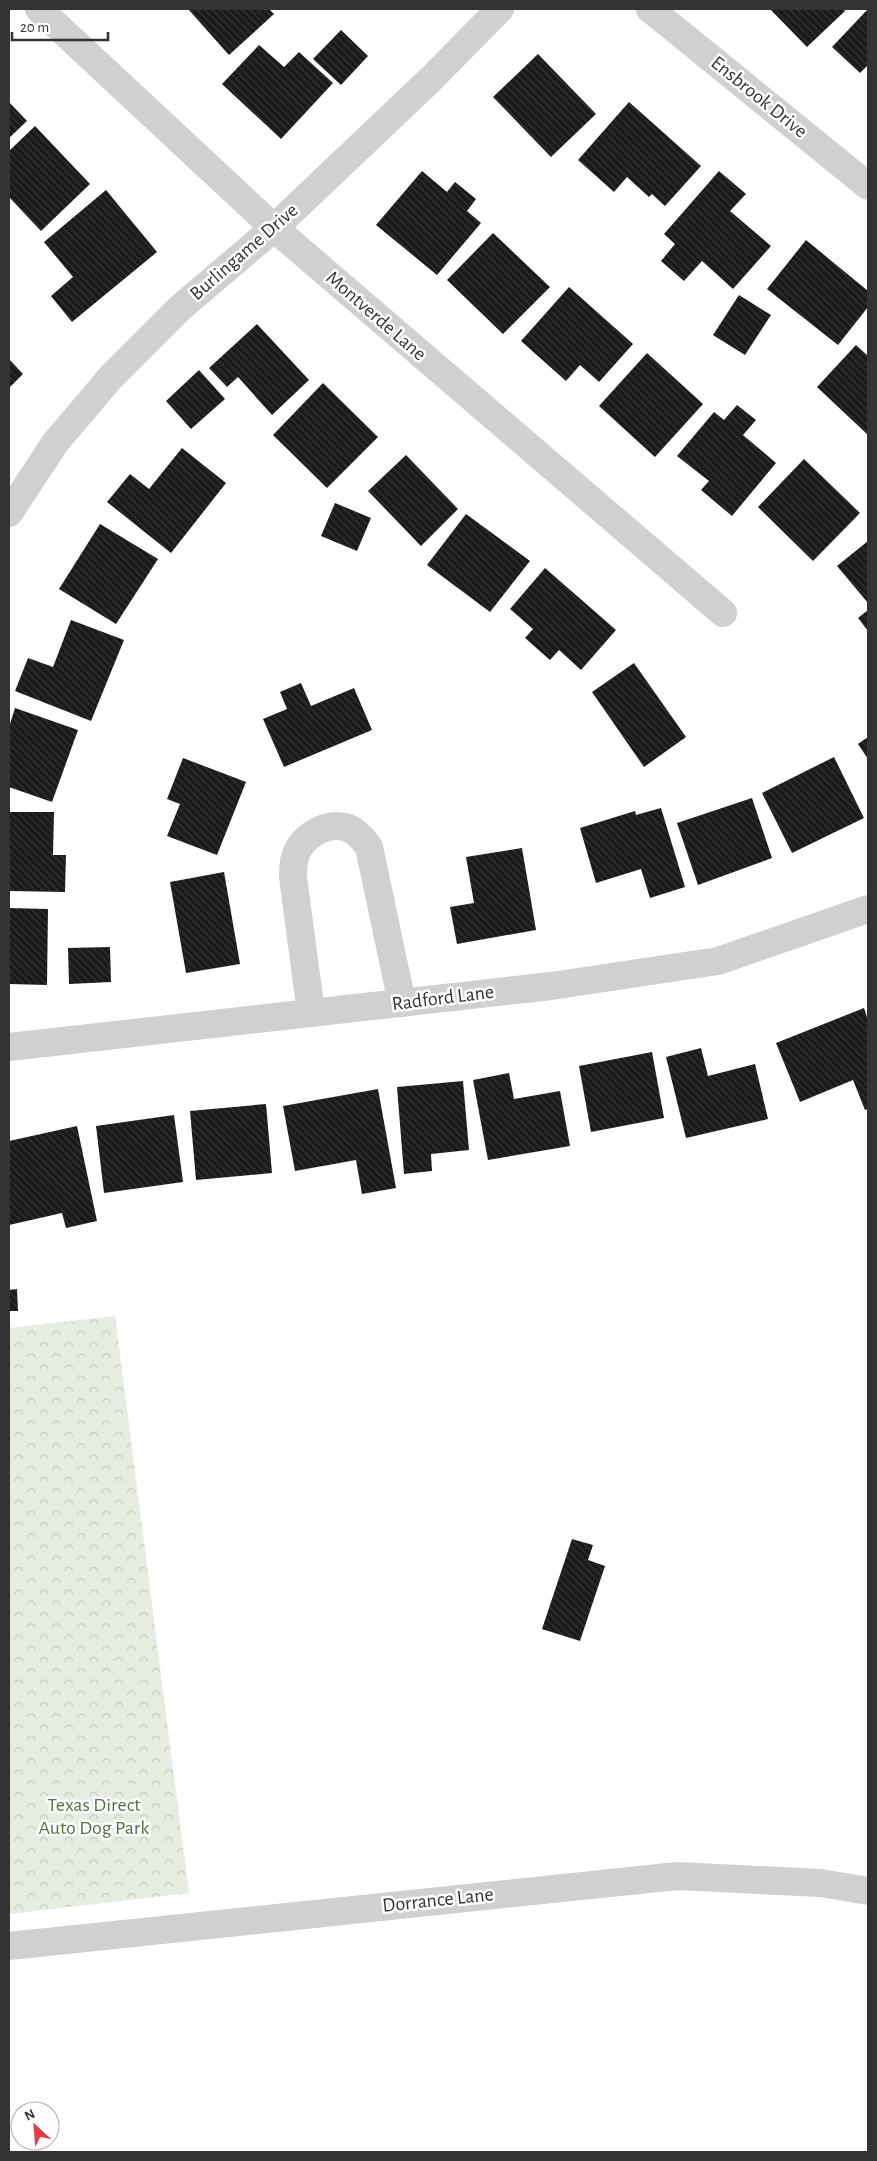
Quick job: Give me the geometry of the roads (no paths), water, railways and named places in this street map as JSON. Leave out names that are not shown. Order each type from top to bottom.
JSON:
[{"type":"street","name":"Montverde Lane","points":[[39,9],[274,228],[723,613]]},
{"type":"street","name":"Burlingame Drive","points":[[9,513],[55,443],[112,377],[180,308],[274,228],[431,79],[500,9]]},
{"type":"street","name":"Ensbrook Drive","points":[[650,9],[868,186]]},
{"type":"street","points":[[311,1013],[293,877],[295,856],[308,837],[328,826],[346,827],[361,836],[369,847],[402,1003]]},
{"type":"street","name":"Radford Lane","points":[[9,1048],[552,986],[718,961],[868,909]]},
{"type":"street","name":"Dorrance Lane","points":[[9,1946],[677,1876],[821,1883],[868,1892]]},
{"type":"park label","name":"Texas Direct Auto Dog Park","points":[[94,1816]]}]
